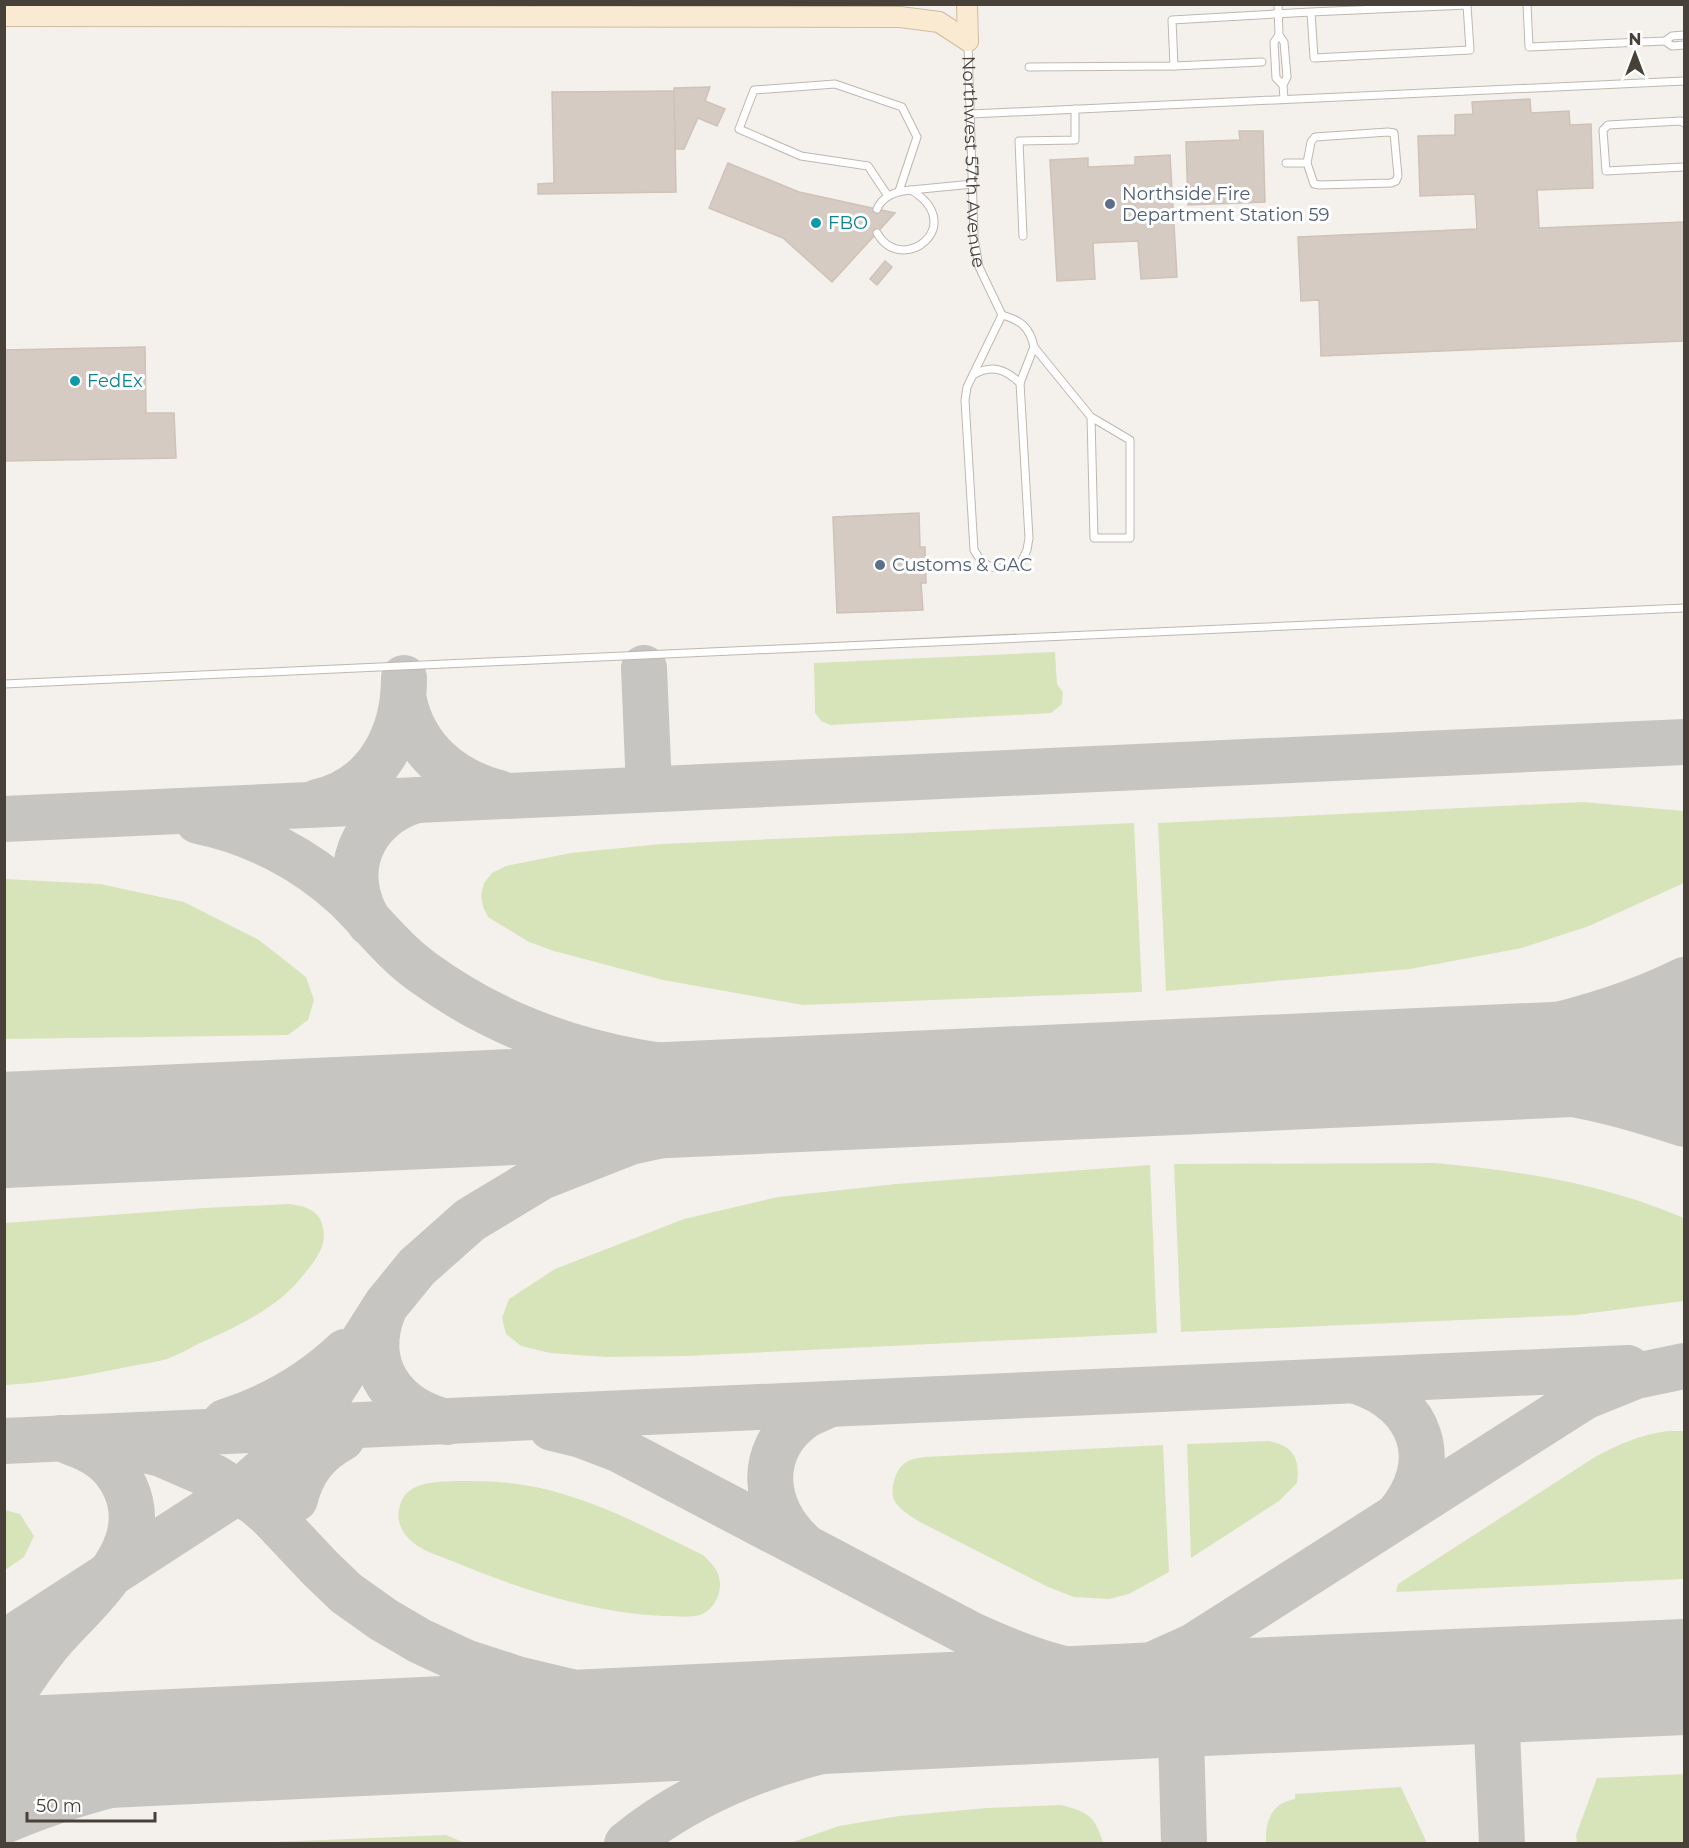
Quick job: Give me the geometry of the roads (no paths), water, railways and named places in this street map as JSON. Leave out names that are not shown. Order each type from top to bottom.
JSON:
[{"type":"street","points":[[900,17],[929,4]]},
{"type":"street","name":"Northwest 57th Avenue","points":[[967,4],[968,41]]},
{"type":"street","points":[[4,16],[900,17],[939,22],[968,41]]},
{"type":"lane","points":[[1278,4],[1279,35],[1284,42],[1287,77],[1282,85],[1284,99]]},
{"type":"lane","points":[[1527,4],[1529,47],[1665,41],[1672,36],[1684,35]]},
{"type":"lane","points":[[1174,66],[1172,20],[1278,13],[1467,5],[1470,50],[1314,58],[1311,12]]},
{"type":"lane","name":"Northwest 57th Avenue","points":[[968,41],[974,238],[980,267],[1002,315]]},
{"type":"lane","points":[[1665,41],[1672,46],[1684,45]]},
{"type":"lane","points":[[1029,68],[1262,62]]},
{"type":"lane","points":[[971,114],[1684,81]]},
{"type":"lane","points":[[888,196],[868,166],[801,156],[739,129],[754,90],[835,84],[902,106],[918,136],[899,191]]},
{"type":"lane","points":[[1023,236],[1019,141],[1075,140],[1075,109]]},
{"type":"lane","points":[[1684,123],[1681,121],[1608,125],[1603,130],[1606,171],[1684,167]]},
{"type":"lane","points":[[1394,133],[1398,176],[1396,181],[1391,183],[1314,184],[1307,163],[1311,142],[1315,137],[1394,133]]},
{"type":"lane","points":[[1286,163],[1307,163]]},
{"type":"lane","points":[[877,209],[888,196],[899,191],[973,184]]},
{"type":"lane","points":[[877,233],[881,240],[891,247],[903,250],[915,248],[926,242],[932,231],[933,213],[925,199],[911,190]]},
{"type":"lane","points":[[1034,347],[1020,383],[1029,538],[1027,550],[1020,564],[1012,567],[992,568],[980,561],[974,550],[965,400],[973,375],[1002,315],[1019,320],[1029,330],[1034,347],[1091,417],[1130,440],[1130,538],[1094,538],[1091,417]]},
{"type":"lane","points":[[973,375],[984,369],[995,368],[1010,373],[1020,383]]},
{"type":"lane","points":[[4,684],[1684,608]]},
{"type":"place","name":"Northside Fire Department Station 59","points":[[1110,204]]},
{"type":"place","name":"FBO","points":[[816,223]]},
{"type":"place","name":"FedEx","points":[[75,381]]},
{"type":"place","name":"Customs & GAC","points":[[880,565]]}]
